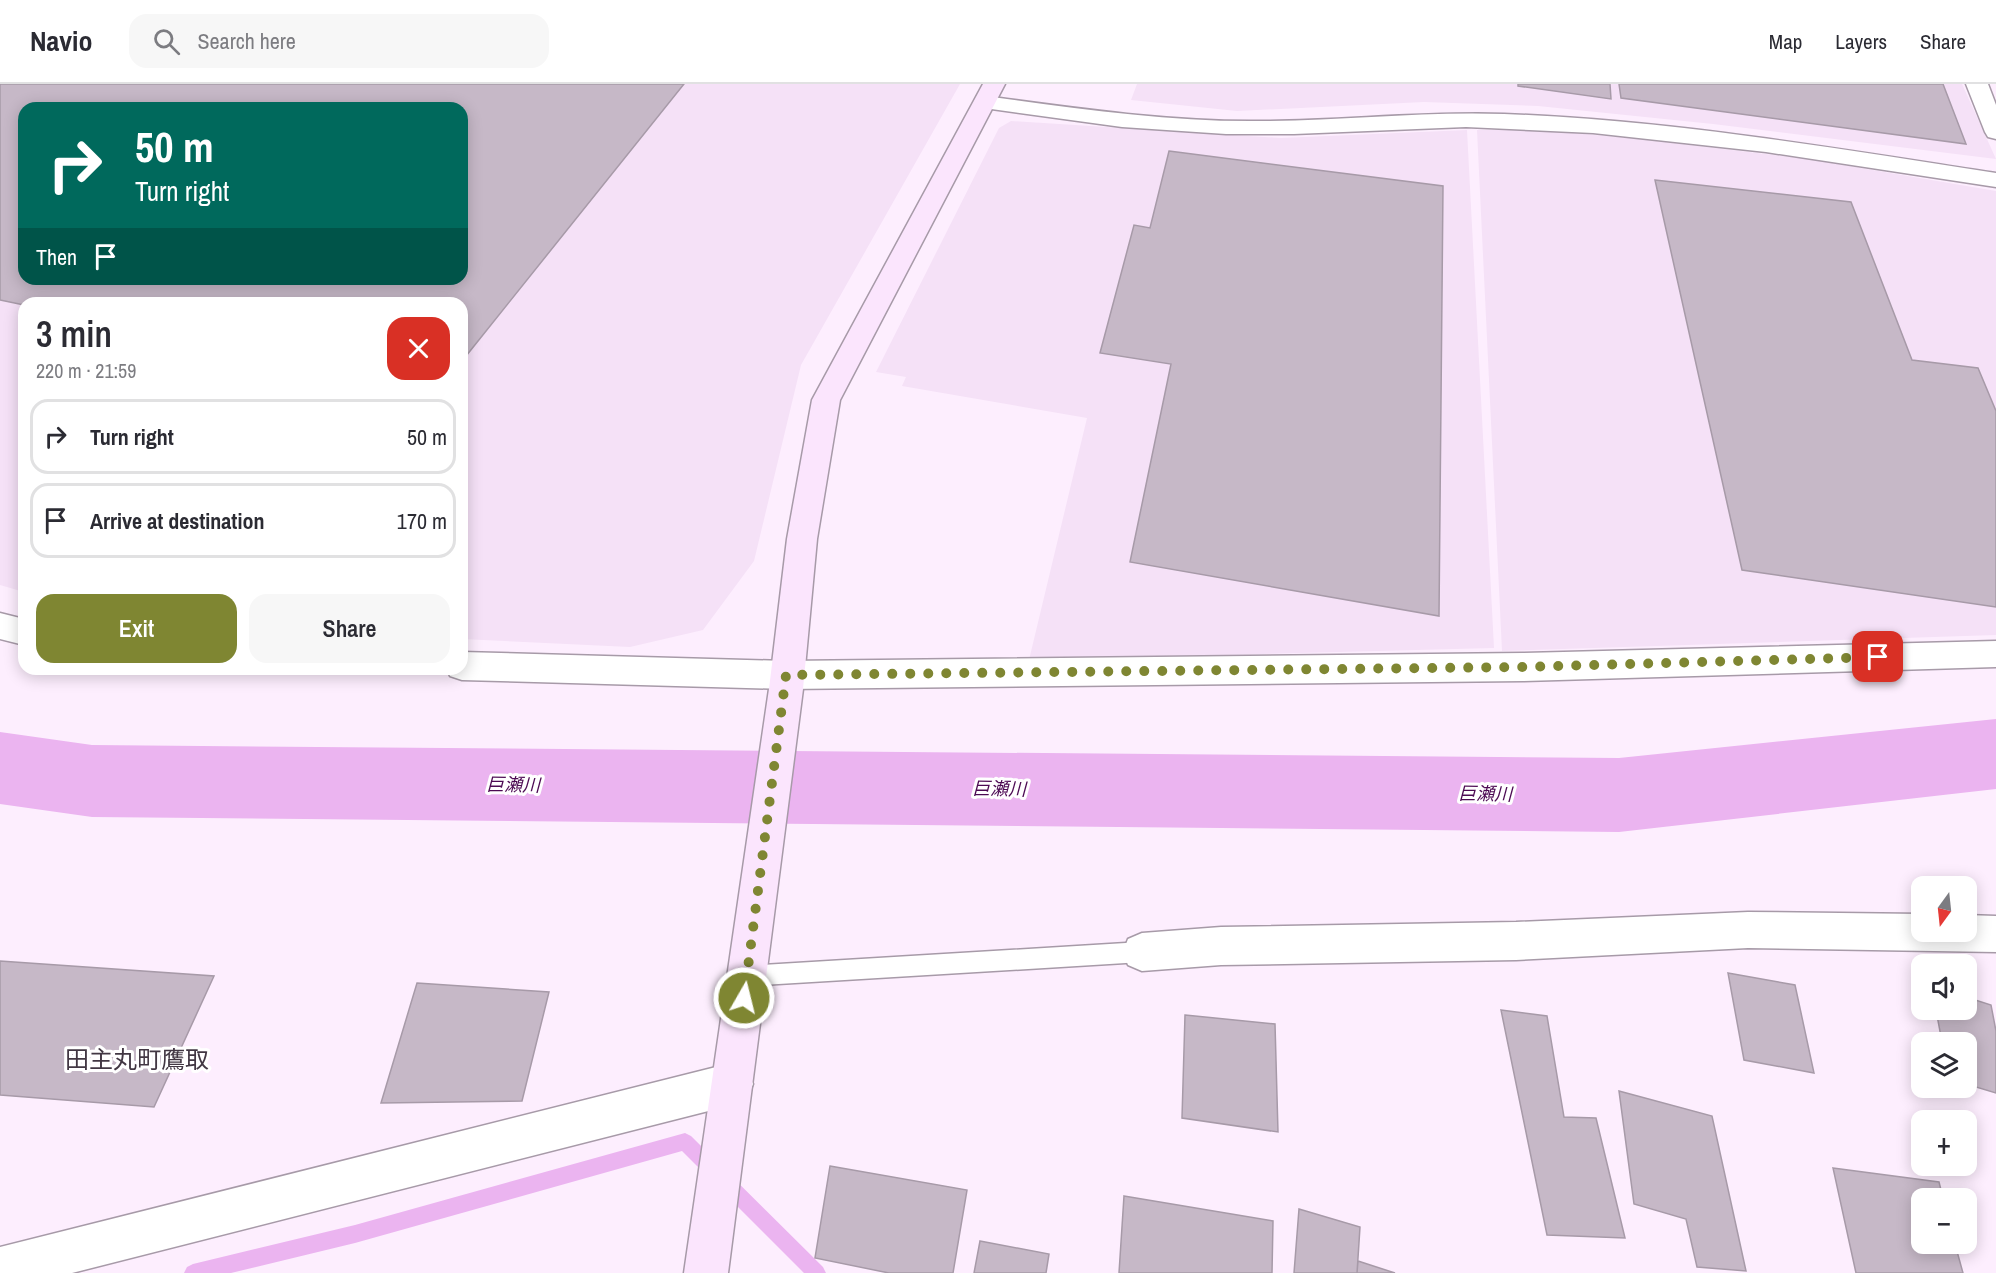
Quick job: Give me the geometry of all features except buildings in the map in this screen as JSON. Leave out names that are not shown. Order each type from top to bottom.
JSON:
[{"type":"street","points":[[1977,84],[1996,132]]},
{"type":"street","points":[[707,1269],[786,682],[802,538],[826,400],[990,93],[1082,116],[1200,127],[1261,128],[1446,121],[1533,122],[1648,132],[1805,150],[1996,180]]},
{"type":"street","points":[[0,626],[18,630]]},
{"type":"street","points":[[468,666],[786,682],[1523,667],[1996,654]]},
{"type":"street","points":[[1143,952],[1221,946],[1516,941],[1748,930],[1996,934]]},
{"type":"street","points":[[0,1269],[732,1084]]},
{"type":"lane","points":[[746,976],[1143,952]]},
{"type":"shaded area","points":[[0,84],[960,84],[801,365],[754,561],[703,630],[630,647],[468,639],[468,297],[18,297],[18,590],[0,585]]},
{"type":"shaded area","points":[[1137,84],[1962,84],[1996,159],[1713,124],[1538,106],[1424,102],[1237,111],[1131,100]]},
{"type":"shaded area","points":[[1011,121],[1281,138],[1467,130],[1494,648],[1029,660],[1087,418],[902,386],[906,377],[876,372],[999,128]]},
{"type":"shaded area","points":[[1477,130],[1540,130],[1639,139],[1808,159],[1996,191],[1996,635],[1502,651]]},
{"type":"waterway","name":"巨瀬川","points":[[0,768],[92,781],[1619,795],[1996,754]]},
{"type":"waterway","points":[[193,1273],[355,1234],[685,1142],[817,1273]]},
{"type":"district","name":"田主丸町鷹取","points":[[137,1060]]},
{"type":"route","points":[[744,998],[786,689],[786,675],[1523,667],[1878,657]]}]
